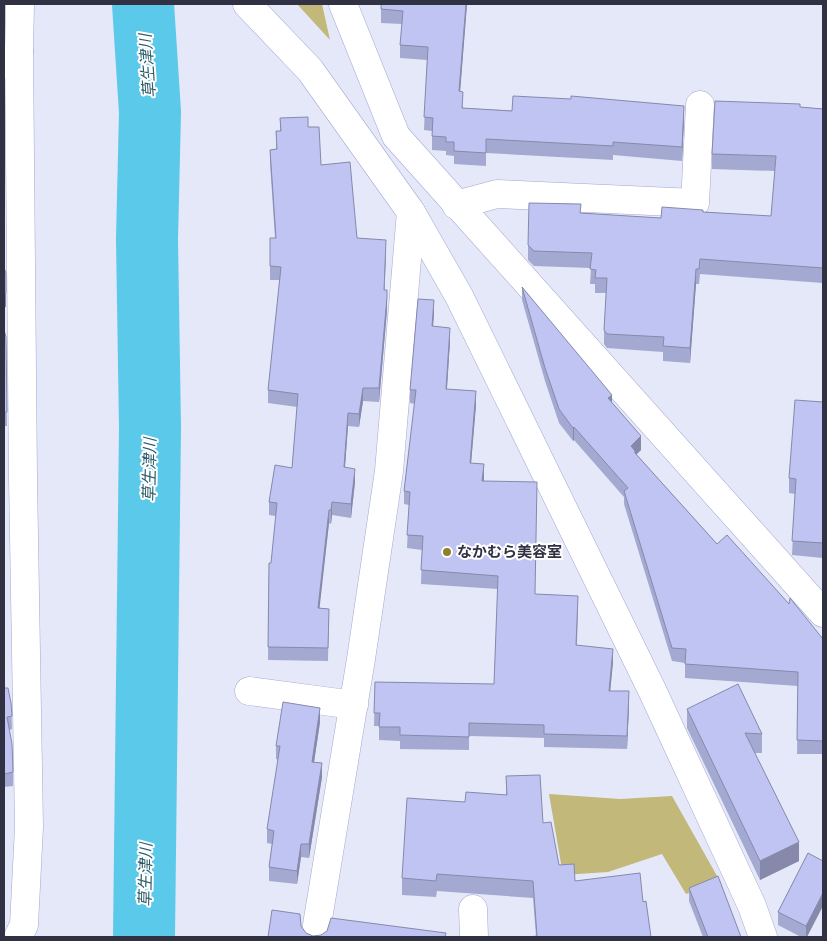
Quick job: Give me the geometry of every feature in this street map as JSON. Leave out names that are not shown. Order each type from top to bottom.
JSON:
[{"type":"street","points":[[18,937],[24,925],[29,827],[23,478],[11,59],[20,4]]},
{"type":"street","points":[[247,4],[310,70],[411,212],[459,296],[652,690],[752,906],[764,937]]},
{"type":"street","points":[[343,4],[377,93],[396,136],[823,613]]},
{"type":"street","points":[[456,205],[497,194],[695,203],[700,105]]},
{"type":"street","points":[[390,184],[396,136]]},
{"type":"street","points":[[316,937],[354,705],[389,471],[411,212]]},
{"type":"street","points":[[249,691],[354,705]]},
{"type":"street","points":[[473,909],[474,937]]},
{"type":"shaded area","points":[[297,4],[322,4],[330,40]]},
{"type":"shaded area","points":[[549,794],[620,799],[672,796],[721,883],[686,894],[662,854],[608,872],[563,875]]},
{"type":"building","points":[[381,4],[466,4],[459,91],[463,92],[462,108],[512,111],[513,96],[571,99],[571,96],[684,106],[682,147],[613,142],[613,146],[486,139],[486,153],[454,151],[454,142],[446,142],[446,137],[432,136],[433,118],[424,117],[428,47],[400,45],[403,11],[381,9]]},
{"type":"building","points":[[715,101],[800,104],[800,107],[823,109],[823,268],[700,259],[699,269],[696,269],[690,348],[663,346],[664,337],[607,334],[604,330],[607,278],[595,278],[596,270],[590,269],[592,253],[534,251],[528,245],[529,203],[581,204],[580,213],[661,218],[662,207],[703,210],[703,212],[771,216],[776,156],[712,154]]},
{"type":"building","points":[[308,117],[308,127],[319,127],[321,165],[350,162],[357,238],[386,240],[384,290],[387,290],[387,297],[379,388],[363,388],[359,414],[348,413],[344,467],[355,469],[351,504],[332,502],[331,510],[329,510],[318,608],[329,609],[328,648],[268,647],[269,563],[271,563],[277,503],[269,502],[275,465],[292,468],[298,394],[268,390],[281,267],[270,266],[270,238],[276,238],[270,150],[277,149],[276,131],[281,131],[280,118]]},
{"type":"building","points":[[4,268],[6,273],[6,293],[4,294]]},
{"type":"building","points":[[522,287],[612,395],[608,398],[641,436],[631,446],[635,453],[717,544],[727,535],[789,604],[790,598],[823,639],[823,741],[797,740],[798,672],[685,664],[686,649],[672,648],[624,491],[628,488],[573,428],[559,409]]},
{"type":"building","points":[[418,299],[434,300],[432,326],[450,328],[446,389],[476,391],[470,463],[484,464],[482,481],[537,482],[535,594],[578,596],[576,645],[613,649],[609,691],[629,691],[627,736],[544,734],[544,725],[469,723],[469,737],[400,735],[400,727],[379,727],[380,713],[374,713],[375,682],[494,684],[498,576],[421,570],[423,536],[407,535],[410,492],[404,491],[416,390],[410,390]]},
{"type":"building","points":[[4,330],[6,337],[7,412],[4,412]]},
{"type":"building","points":[[795,400],[823,402],[823,543],[792,541],[796,479],[789,478]]},
{"type":"building","points":[[738,684],[762,734],[745,733],[799,842],[760,861],[687,709]]},
{"type":"building","points":[[4,688],[8,688],[11,703],[12,716],[7,717],[12,744],[13,772],[4,774]]},
{"type":"building","points":[[283,702],[320,708],[312,762],[322,763],[309,844],[301,844],[297,871],[269,867],[274,831],[267,829],[280,746],[276,746]]},
{"type":"building","points":[[540,775],[543,823],[551,822],[559,865],[574,864],[575,881],[640,873],[643,902],[646,901],[651,937],[528,937],[537,936],[533,881],[437,874],[436,881],[402,878],[407,798],[465,802],[466,792],[507,795],[506,776]]},
{"type":"building","points":[[808,853],[823,861],[823,893],[806,926],[778,912]]},
{"type":"building","points":[[718,876],[741,937],[708,937],[689,888]]},
{"type":"building","points":[[272,910],[300,914],[301,926],[306,933],[313,936],[321,935],[327,931],[331,918],[446,933],[445,937],[268,937]]},
{"type":"waterway","name":"草生津川","points":[[143,4],[150,112],[147,239],[150,428],[144,937]]},
{"type":"place","name":"なかむら美容室","points":[[447,552]]}]
